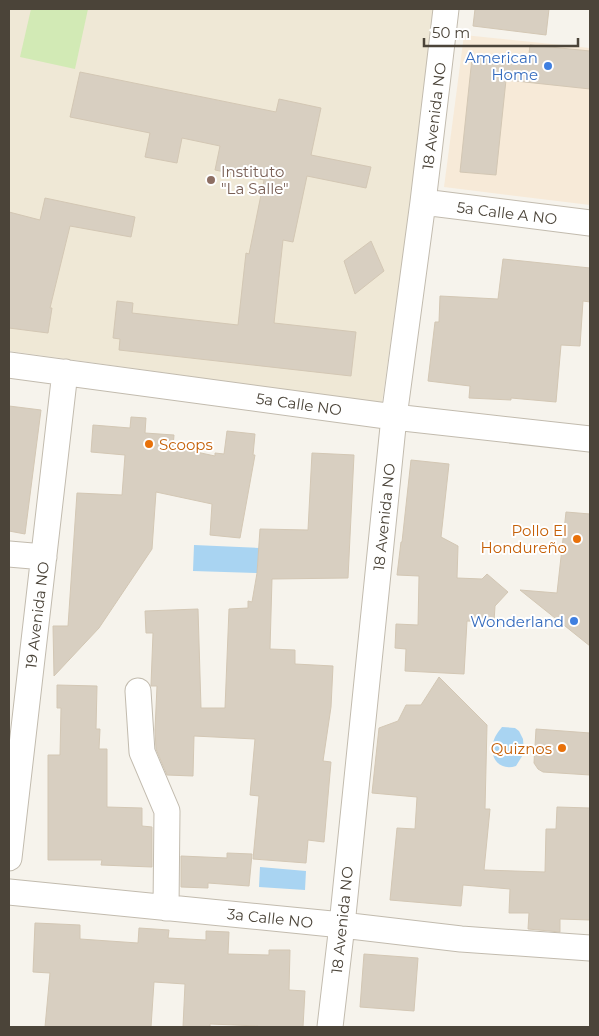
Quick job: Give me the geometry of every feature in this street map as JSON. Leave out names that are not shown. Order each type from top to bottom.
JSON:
[{"type":"street","name":"18 Avenida NO","points":[[330,1027],[394,417],[423,202],[446,9]]},
{"type":"street","name":"5a Calle A NO","points":[[423,202],[590,223]]},
{"type":"street","name":"5a Calle NO","points":[[9,365],[394,417],[590,439]]},
{"type":"street","name":"19 Avenida NO","points":[[9,858],[65,372]]},
{"type":"street","points":[[9,554],[44,557]]},
{"type":"street","points":[[138,691],[142,752],[167,811],[166,908]]},
{"type":"street","name":"3a Calle NO","points":[[9,892],[461,939],[590,948]]},
{"type":"shaded area","name":"Instituto \"La Salle\"","points":[[9,9],[438,9],[382,403],[9,351]]},
{"type":"shaded area","points":[[464,35],[590,48],[590,205],[444,187]]},
{"type":"green space","points":[[31,9],[88,9],[75,69],[20,57]]},
{"type":"water","points":[[194,545],[259,548],[257,573],[193,571]]},
{"type":"water","points":[[502,727],[515,728],[523,739],[524,753],[516,766],[506,767],[501,765],[493,755],[494,741]]},
{"type":"water","points":[[260,867],[306,871],[305,890],[259,887]]},
{"type":"building","points":[[475,9],[549,9],[546,35],[473,26]]},
{"type":"building","points":[[530,45],[590,51],[590,89],[506,80],[496,175],[460,172],[472,58],[528,63]]},
{"type":"building","points":[[80,72],[276,112],[279,99],[321,108],[311,155],[371,167],[366,188],[307,176],[293,242],[283,240],[274,323],[356,332],[351,376],[119,350],[120,339],[113,338],[117,301],[133,303],[132,313],[238,325],[246,253],[249,254],[264,180],[215,170],[220,146],[182,138],[177,163],[145,157],[150,133],[70,117]]},
{"type":"building","points":[[45,198],[135,217],[131,237],[70,226],[50,308],[52,308],[48,333],[9,328],[9,212],[40,220]]},
{"type":"building","points":[[371,241],[384,271],[355,294],[344,261]]},
{"type":"building","points":[[503,259],[590,268],[590,302],[583,301],[580,346],[561,345],[556,402],[511,398],[511,400],[469,398],[470,386],[428,381],[435,322],[439,322],[440,296],[498,299]]},
{"type":"building","points":[[9,406],[41,410],[25,534],[9,531]]},
{"type":"building","points":[[131,417],[146,418],[145,433],[174,435],[173,447],[215,456],[215,453],[224,454],[227,431],[255,434],[253,455],[255,455],[240,538],[210,535],[212,504],[156,492],[152,549],[99,628],[54,676],[53,626],[68,626],[77,493],[122,495],[125,455],[91,452],[93,425],[130,428]]},
{"type":"building","points":[[312,453],[354,455],[348,578],[272,579],[270,649],[295,650],[295,664],[333,666],[331,707],[323,761],[331,762],[324,842],[308,840],[306,863],[253,859],[259,796],[250,795],[255,739],[194,736],[193,776],[167,775],[156,749],[157,686],[151,686],[153,633],[146,633],[145,611],[198,609],[201,708],[225,708],[229,609],[248,608],[248,601],[252,602],[257,573],[260,529],[308,530]]},
{"type":"building","points":[[411,460],[449,464],[441,537],[458,546],[457,578],[482,579],[487,574],[508,592],[495,606],[494,622],[467,621],[464,674],[405,671],[406,649],[395,648],[396,624],[418,625],[419,576],[397,575]]},
{"type":"building","points":[[566,512],[590,514],[590,646],[520,590],[557,593]]},
{"type":"building","points":[[439,677],[487,725],[485,809],[490,809],[484,870],[545,872],[546,829],[556,829],[557,807],[590,808],[590,920],[560,919],[560,932],[528,929],[529,913],[509,913],[510,889],[463,885],[461,906],[390,900],[397,828],[415,829],[417,797],[372,793],[379,728],[398,721],[406,705],[421,705]]},
{"type":"building","points":[[57,685],[97,686],[96,729],[100,729],[99,749],[107,749],[107,807],[142,808],[142,826],[152,827],[152,867],[101,865],[102,860],[48,860],[48,755],[60,755],[61,708],[57,708]]},
{"type":"building","name":"Quiznos","points":[[536,729],[590,733],[590,775],[543,772],[538,769],[534,763]]},
{"type":"building","points":[[227,853],[252,854],[249,886],[208,883],[208,888],[181,887],[181,856],[227,858]]},
{"type":"building","points":[[35,923],[80,925],[80,939],[138,943],[139,928],[169,930],[168,938],[206,940],[206,931],[229,932],[228,954],[269,955],[269,950],[290,950],[289,990],[305,991],[303,1027],[210,1024],[210,1027],[183,1027],[185,984],[154,982],[151,1027],[45,1027],[50,973],[33,972]]},
{"type":"building","points":[[364,954],[418,958],[414,1011],[360,1007]]},
{"type":"place","name":"American Home","points":[[548,66]]},
{"type":"place","name":"Instituto \"La Salle\"","points":[[211,180]]},
{"type":"place","name":"Scoops","points":[[149,444]]},
{"type":"place","name":"Pollo El Hondureño","points":[[577,539]]},
{"type":"place","name":"Wonderland","points":[[574,621]]},
{"type":"place","name":"Quiznos","points":[[562,748]]}]
